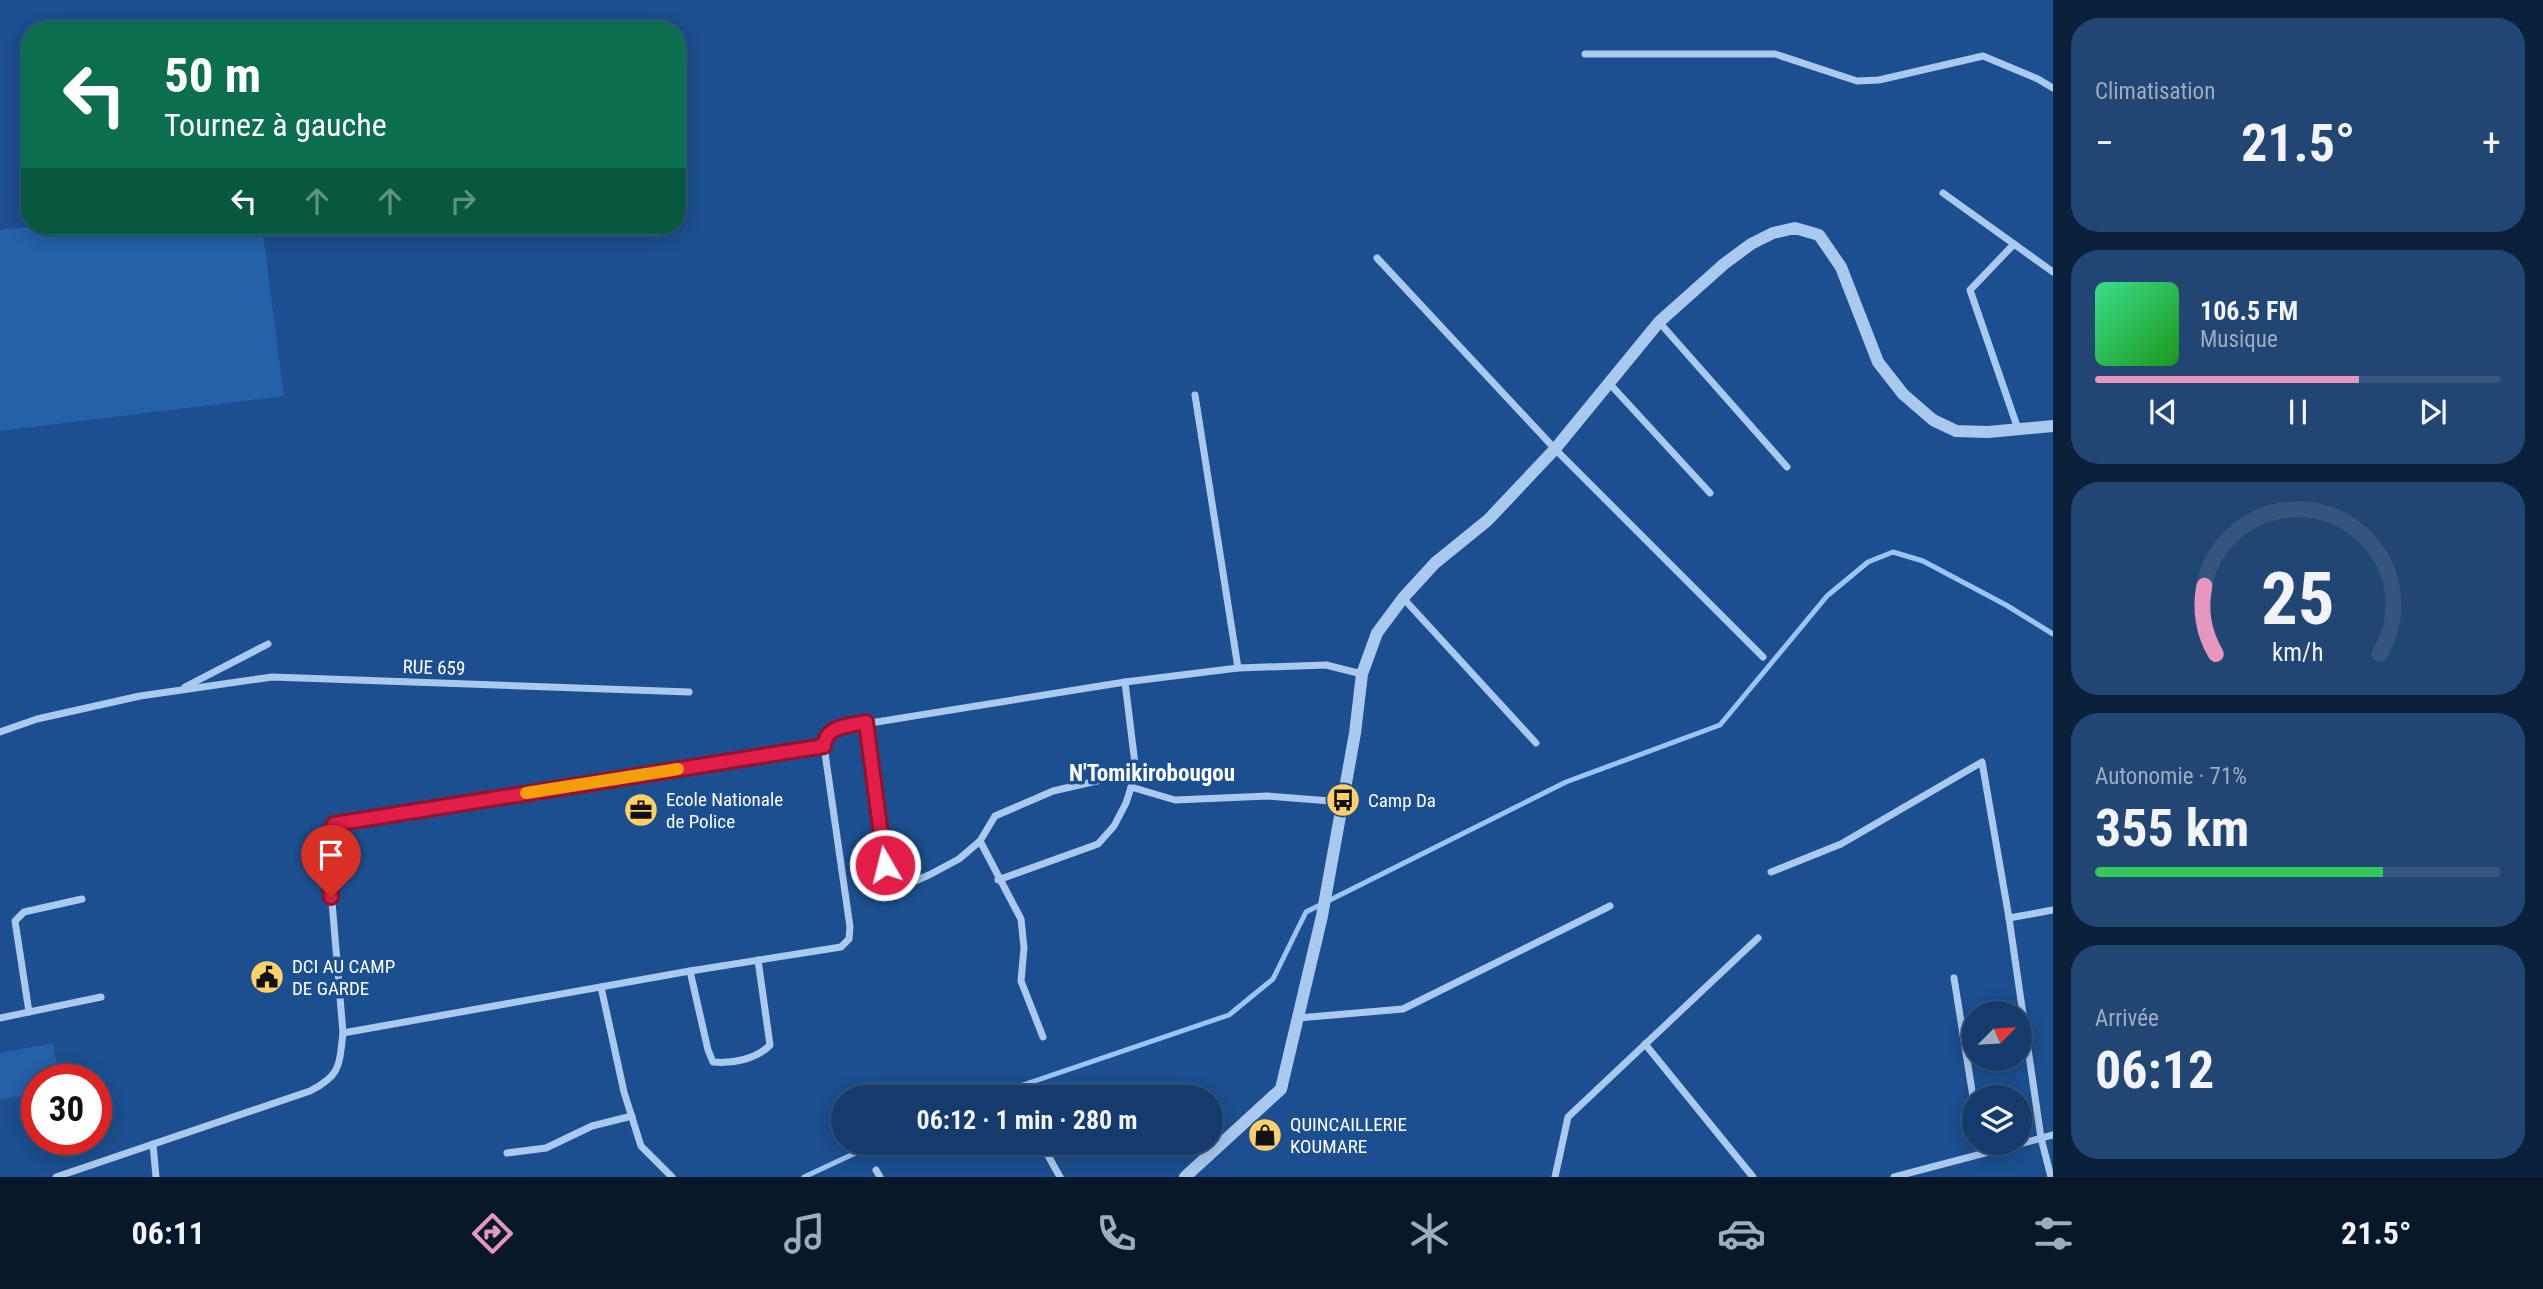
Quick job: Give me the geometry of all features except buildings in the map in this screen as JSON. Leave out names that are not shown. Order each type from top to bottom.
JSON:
[{"type":"street","points":[[1585,54],[1775,54],[1857,81],[1878,80],[1983,56],[2053,88]]},
{"type":"street","points":[[1942,193],[2053,272]]},
{"type":"street","points":[[1185,1177],[1281,1089],[1322,916],[1343,802],[1362,674],[1377,633],[1403,598],[1435,564],[1488,520],[1555,449],[1659,322],[1724,264],[1751,244],[1773,233],[1795,228],[1819,235],[1841,267],[1878,362],[1903,394],[1933,420],[1956,431],[1988,432],[2053,426]]},
{"type":"street","points":[[2014,244],[1970,290],[2018,429]]},
{"type":"street","points":[[1377,258],[1555,449],[1763,657]]},
{"type":"street","points":[[1659,322],[1787,467]]},
{"type":"street","points":[[1609,383],[1710,493]]},
{"type":"street","points":[[1195,395],[1238,668]]},
{"type":"street","points":[[1403,598],[1536,743]]},
{"type":"street","name":"RUE 659","points":[[180,690],[268,644]]},
{"type":"street","points":[[343,1033],[841,947],[849,939],[850,927],[824,746],[825,738],[833,729],[1125,682],[1238,668],[1326,665],[1362,674]]},
{"type":"street","name":"RUE 659","points":[[0,732],[37,719],[140,696],[272,677],[689,692]]},
{"type":"street","points":[[998,880],[1098,845],[1114,826],[1136,772],[1125,682]]},
{"type":"street","points":[[866,722],[888,889],[895,890],[959,859],[980,841],[995,816],[1053,791],[1136,772]]},
{"type":"street","points":[[56,1177],[310,1091],[330,1081],[339,1065],[343,1033],[327,842],[328,832],[334,824],[824,746]]},
{"type":"street","points":[[1771,872],[1841,844],[1982,762],[2009,918],[2041,1138],[2051,1177]]},
{"type":"street","points":[[1131,787],[1175,800],[1268,796],[1343,802]]},
{"type":"street","points":[[980,841],[998,880],[1021,919],[1024,948],[1021,981],[1044,1037]]},
{"type":"street","points":[[29,1012],[15,921],[24,912],[82,899]]},
{"type":"street","points":[[1298,1018],[1403,1009],[1610,906]]},
{"type":"street","points":[[2009,918],[2053,910]]},
{"type":"street","points":[[1555,1177],[1568,1116],[1758,938]]},
{"type":"street","points":[[690,971],[708,1050],[713,1062],[724,1063],[763,1053],[770,1045],[758,960]]},
{"type":"street","points":[[1954,978],[1971,1085]]},
{"type":"street","points":[[601,987],[624,1092],[641,1146],[672,1177]]},
{"type":"street","points":[[0,1018],[101,997]]},
{"type":"street","points":[[1645,1044],[1753,1177]]},
{"type":"street","points":[[507,1153],[546,1148],[592,1125],[632,1116]]},
{"type":"street","points":[[2032,1140],[2053,1135]]},
{"type":"street","points":[[153,1144],[156,1177]]},
{"type":"street","points":[[1048,1155],[1060,1177]]},
{"type":"street","points":[[1894,1177],[1974,1155]]},
{"type":"street","points":[[1926,1167],[1928,1177]]},
{"type":"shaded area","points":[[21,228],[21,235],[263,235],[284,396],[0,431],[0,230]]},
{"type":"shaded area","points":[[53,1043],[57,1064],[21,1064],[21,1095],[0,1100],[0,1053]]},
{"type":"waterway","points":[[1023,1085],[1229,1015],[1273,979],[1306,912],[1566,782],[1720,725],[1827,596],[1868,562],[1893,552],[1923,561],[2006,605],[2053,634]]},
{"type":"waterway","points":[[804,1177],[851,1155]]},
{"type":"slow traffic","points":[[526,793],[678,769]]},
{"type":"place","name":"Camp Da","points":[[1343,800]]},
{"type":"place","name":"Ecole Nationale de Police","points":[[641,810]]},
{"type":"place","name":"DCI AU CAMP DE GARDE","points":[[267,977]]},
{"type":"place","name":"QUINCAILLERIE KOUMARE","points":[[1265,1135]]},
{"type":"district","name":"N'Tomikirobougou","points":[[1152,773]]},
{"type":"route","points":[[331,897],[327,842],[328,832],[334,824],[824,746],[825,738],[833,729],[866,722],[885,865]]}]
